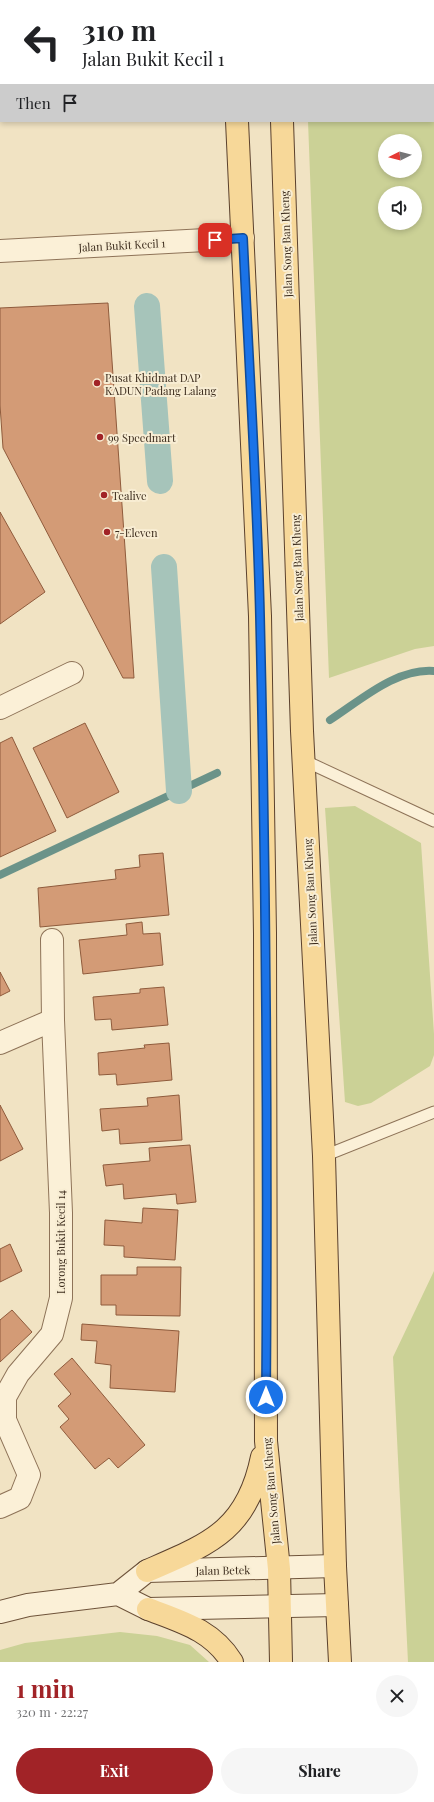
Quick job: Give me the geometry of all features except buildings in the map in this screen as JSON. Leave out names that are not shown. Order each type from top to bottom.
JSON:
[{"type":"main road","name":"Jalan Song Ban Kheng","points":[[237,122],[260,616],[265,941],[266,1442],[279,1568],[281,1662]]},
{"type":"main road","name":"Jalan Song Ban Kheng","points":[[282,122],[303,760],[324,1156],[335,1566],[340,1662]]},
{"type":"main road","points":[[147,1572],[209,1542],[234,1522],[258,1481],[266,1442]]},
{"type":"main road","points":[[148,1609],[194,1627],[223,1647],[232,1662]]},
{"type":"street","name":"Jalan Bukit Kecil 1","points":[[0,251],[243,238]]},
{"type":"street","points":[[3,701],[72,673]]},
{"type":"street","name":"Lorong Bukit Kecil 14","points":[[0,1507],[20,1498],[29,1475],[5,1420],[5,1397],[18,1374],[52,1334],[61,1298],[61,1213],[53,1020],[52,940]]},
{"type":"street","points":[[0,1043],[53,1020]]},
{"type":"street","name":"Jalan Betek","points":[[147,1572],[335,1566]]},
{"type":"street","points":[[0,1612],[28,1605],[118,1594],[147,1572]]},
{"type":"street","points":[[118,1594],[148,1609],[337,1605]]},
{"type":"lane","points":[[303,760],[434,821]]},
{"type":"lane","points":[[324,1156],[434,1112]]},
{"type":"green space","points":[[308,122],[434,122],[434,646],[415,649],[329,678]]},
{"type":"green space","points":[[355,806],[421,843],[434,1034],[434,1055],[430,1066],[371,1103],[358,1106],[345,1102],[325,808]]},
{"type":"green space","points":[[434,1271],[434,1662],[408,1662],[393,1357]]},
{"type":"green space","points":[[120,1632],[157,1636],[190,1645],[209,1662],[0,1662],[0,1650],[25,1643]]},
{"type":"waterway","points":[[147,306],[160,481]]},
{"type":"waterway","points":[[164,567],[179,791]]},
{"type":"waterway","points":[[330,720],[379,687],[393,680],[420,671],[434,671]]},
{"type":"waterway","points":[[0,875],[217,773]]},
{"type":"place","name":"Pusat Khidmat DAP KADUN Padang Lalang","points":[[97,383]]},
{"type":"place","name":"99 Speedmart","points":[[100,437]]},
{"type":"place","name":"Tealive","points":[[104,495]]},
{"type":"place","name":"7-Eleven","points":[[107,532]]},
{"type":"route","points":[[215,240],[243,238],[256,518],[260,616],[264,933],[266,1397]]}]
